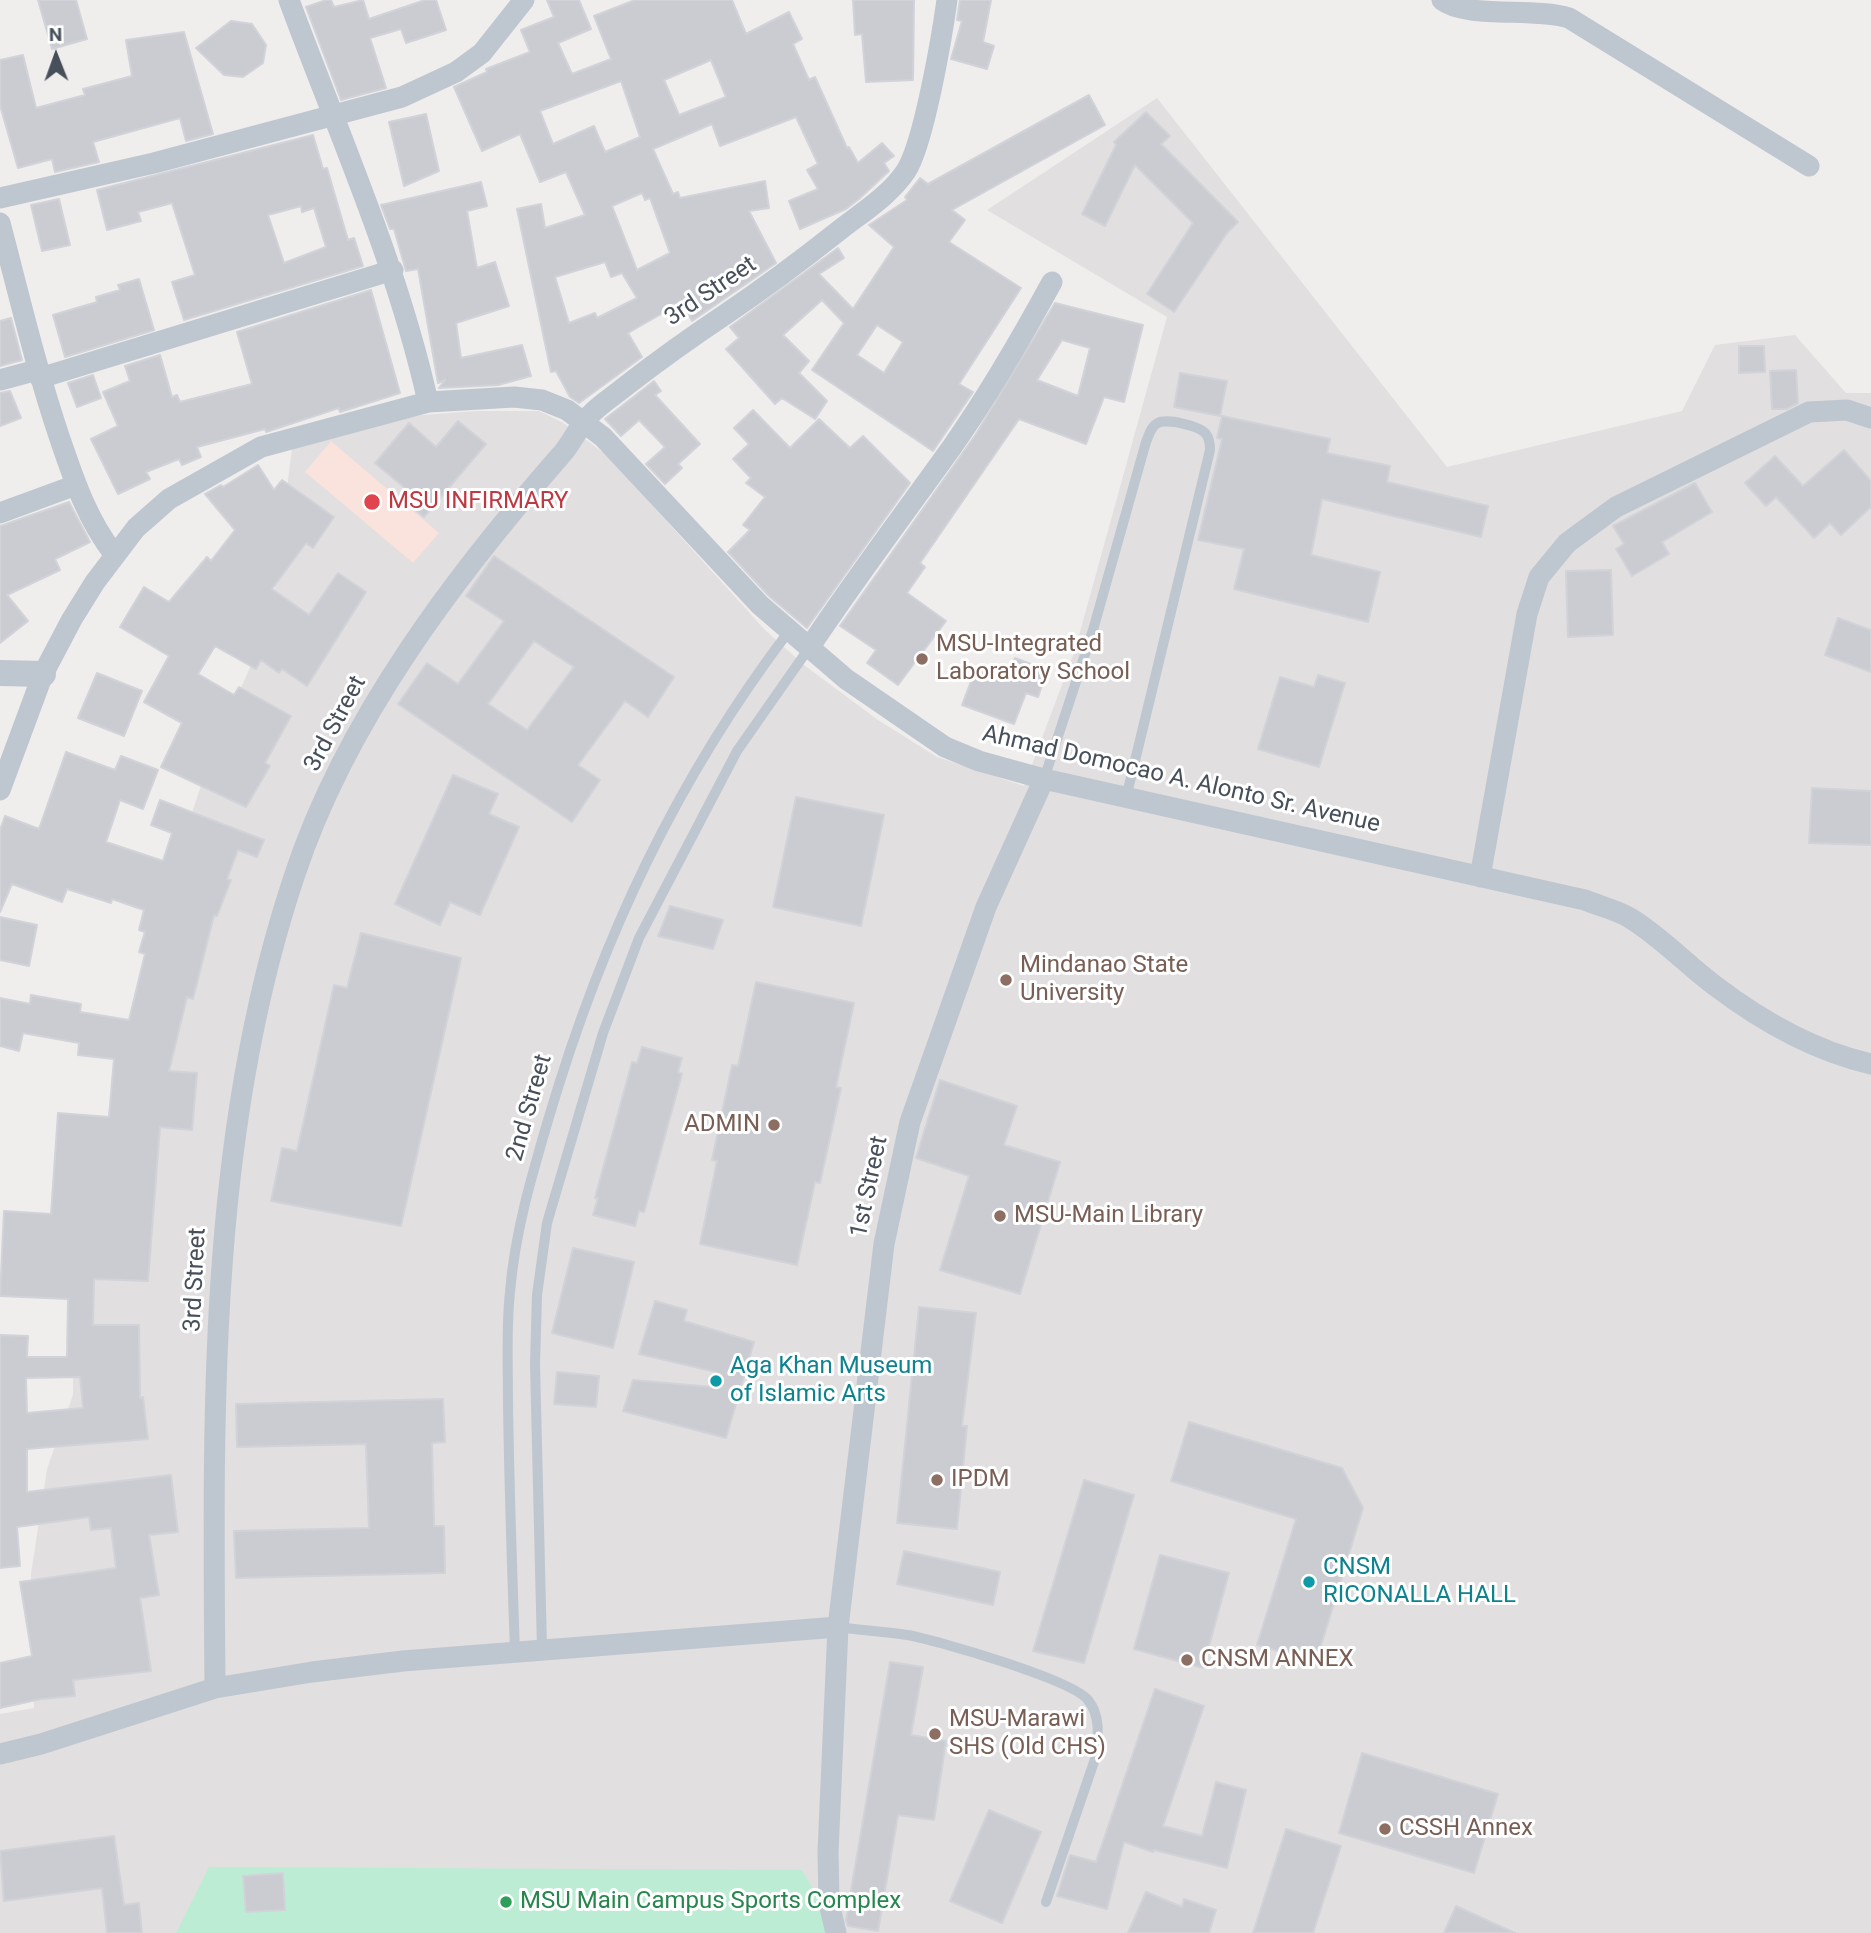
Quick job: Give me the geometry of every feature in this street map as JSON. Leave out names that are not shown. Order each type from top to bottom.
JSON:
[{"type":"street","points":[[289,0],[393,270],[413,335],[428,402]]},
{"type":"street","points":[[0,198],[333,118],[402,97],[457,72],[482,54],[524,0]]},
{"type":"street","name":"3rd Street","points":[[215,1688],[214,1494],[217,1368],[230,1160],[250,1041],[295,871],[334,781],[420,631],[482,549],[571,443],[584,422],[671,351],[773,282],[875,202],[904,174],[919,139],[947,0]]},
{"type":"street","points":[[1442,0],[1460,9],[1523,10],[1569,18],[1808,166]]},
{"type":"street","points":[[0,223],[38,374],[76,485],[90,520],[114,554]]},
{"type":"street","points":[[0,380],[38,374],[393,270]]},
{"type":"street","points":[[810,648],[884,538],[952,446],[1013,353],[1052,282]]},
{"type":"street","name":"Ahmad Domocao A. Alonto Sr. Avenue","points":[[0,790],[43,674],[72,619],[135,527],[169,499],[261,447],[428,402],[514,397],[542,400],[567,410],[619,452],[730,575],[789,631],[846,680],[945,747],[979,761],[1044,779],[1585,900],[1627,916],[1664,942],[1712,984],[1760,1017],[1815,1045],[1871,1064]]},
{"type":"street","points":[[1480,877],[1527,614],[1539,577],[1567,543],[1616,507],[1809,412],[1847,410],[1871,418]]},
{"type":"street","points":[[0,513],[76,485]]},
{"type":"street","points":[[0,673],[43,674]]},
{"type":"street","name":"1st Street","points":[[836,1933],[829,1903],[828,1852],[838,1627],[884,1244],[910,1122],[986,907],[1044,779]]},
{"type":"street","points":[[0,1754],[41,1744],[215,1688],[312,1672],[542,1649],[838,1627]]},
{"type":"lane","points":[[1044,779],[1093,631],[1151,428],[1158,422],[1175,423],[1201,430],[1207,435],[1210,450],[1126,798]]},
{"type":"lane","name":"2nd Street","points":[[515,1652],[508,1364],[509,1293],[521,1215],[577,1024],[615,927],[714,737],[748,684],[789,631]]},
{"type":"lane","name":"2nd Street","points":[[542,1649],[535,1364],[537,1294],[547,1223],[603,1033],[639,938],[737,751],[810,648]]},
{"type":"lane","points":[[838,1627],[909,1636],[1014,1666],[1086,1697],[1095,1712],[1098,1734],[1096,1756],[1046,1902]]},
{"type":"shaded area","name":"Mindanao State University","points":[[1157,98],[1447,467],[1682,411],[1715,345],[1795,335],[1846,393],[1871,393],[1871,1933],[0,1933],[0,1714],[34,1708],[31,1574],[47,1469],[73,1395],[74,1284],[115,1080],[169,881],[207,768],[271,618],[292,448],[410,416],[476,411],[539,411],[562,422],[608,456],[764,629],[804,665],[878,720],[937,757],[1024,786],[1075,650],[1167,317],[987,210]]},
{"type":"shaded area","name":"MSU INFIRMARY","points":[[331,441],[439,533],[413,563],[305,472]]},
{"type":"green space","name":"MSU Main Campus Sports Complex","points":[[209,1867],[802,1870],[838,1933],[176,1933]]},
{"type":"building","points":[[38,0],[76,0],[87,39],[52,49]]},
{"type":"building","points":[[331,0],[334,7],[363,0],[369,19],[425,0],[436,0],[446,30],[406,43],[401,29],[370,38],[386,88],[341,100],[306,7]]},
{"type":"building","points":[[547,0],[579,0],[591,29],[558,43],[572,74],[611,59],[594,16],[635,0],[732,0],[746,34],[789,12],[802,39],[793,44],[809,80],[815,77],[847,148],[849,147],[858,163],[882,143],[894,156],[884,163],[889,171],[859,199],[846,209],[800,229],[789,201],[818,189],[807,170],[818,164],[796,117],[720,146],[712,124],[653,149],[673,194],[678,192],[680,198],[765,181],[769,208],[749,211],[776,263],[692,321],[682,302],[628,333],[642,357],[579,403],[570,397],[556,371],[551,372],[517,209],[541,204],[545,228],[585,215],[566,172],[540,182],[520,134],[482,151],[454,87],[487,72],[486,69],[530,52],[521,30],[554,17]],"holes":[[[711,60],[726,97],[679,115],[664,80]],[[621,81],[640,137],[605,152],[594,126],[553,144],[540,111]],[[642,193],[645,200],[650,198],[670,253],[637,270],[612,206]],[[605,262],[611,277],[622,273],[637,298],[597,318],[595,313],[569,323],[555,277]]]},
{"type":"building","points":[[853,0],[914,0],[913,80],[866,82],[862,34],[855,35]]},
{"type":"building","points":[[960,0],[991,0],[983,42],[994,46],[987,69],[951,59],[962,21],[957,20]]},
{"type":"building","points":[[231,21],[252,24],[266,45],[263,63],[243,77],[224,75],[196,48]]},
{"type":"building","points":[[184,32],[213,134],[186,141],[180,118],[93,142],[99,162],[55,172],[52,159],[18,168],[0,105],[0,60],[23,55],[36,108],[85,95],[83,89],[132,76],[126,40]]},
{"type":"building","points":[[1089,95],[1105,125],[952,210],[965,220],[949,242],[1021,288],[959,384],[973,392],[933,451],[812,370],[844,323],[822,300],[783,335],[809,361],[799,373],[827,401],[815,419],[782,398],[775,404],[726,349],[739,338],[730,327],[838,248],[844,258],[819,274],[853,309],[894,247],[869,225],[907,200],[905,197],[920,178],[928,184]],"holes":[[[877,325],[903,342],[884,373],[857,355]]]},
{"type":"building","points":[[1146,112],[1170,136],[1161,144],[1238,222],[1227,233],[1174,312],[1147,294],[1193,223],[1135,165],[1105,226],[1082,214],[1116,145],[1114,142]]},
{"type":"building","points":[[426,114],[439,171],[404,186],[389,122]]},
{"type":"building","points":[[313,135],[323,169],[327,168],[348,240],[354,238],[363,266],[184,320],[172,282],[195,275],[172,203],[138,212],[141,221],[107,230],[97,190]],"holes":[[[301,206],[302,212],[314,208],[326,247],[284,263],[268,215]]]},
{"type":"building","points":[[481,182],[487,206],[467,211],[477,268],[495,262],[509,306],[456,323],[461,358],[522,345],[531,376],[498,385],[439,388],[445,380],[438,383],[418,269],[406,271],[394,229],[390,229],[381,205]]},
{"type":"building","points":[[59,199],[70,245],[42,251],[31,205]]},
{"type":"building","points":[[139,279],[154,330],[65,357],[53,315],[97,302],[96,297],[120,290],[118,285]]},
{"type":"building","points":[[371,290],[400,393],[340,412],[339,408],[266,432],[265,429],[197,447],[201,457],[182,465],[179,459],[146,472],[150,479],[118,494],[91,439],[118,426],[103,392],[130,381],[125,366],[160,355],[172,397],[177,395],[180,402],[252,384],[237,332]]},
{"type":"building","points":[[1055,303],[1143,325],[1124,402],[1104,397],[1086,444],[1019,419],[920,563],[925,567],[907,593],[946,621],[898,685],[867,663],[876,650],[840,626],[976,434]],"holes":[[[1062,340],[1090,348],[1078,396],[1037,380]]]},
{"type":"building","points":[[11,318],[22,360],[0,366],[0,321]]},
{"type":"building","points":[[1739,346],[1764,346],[1765,372],[1739,373]]},
{"type":"building","points":[[1796,370],[1798,403],[1786,409],[1772,409],[1770,371]]},
{"type":"building","points":[[1180,373],[1227,381],[1220,416],[1174,407]]},
{"type":"building","points":[[93,375],[101,398],[77,407],[68,383]]},
{"type":"building","points":[[654,381],[661,391],[655,395],[700,444],[678,464],[682,468],[665,484],[646,464],[665,447],[639,420],[621,436],[605,419]]},
{"type":"building","points":[[10,391],[21,418],[0,426],[0,393]]},
{"type":"building","points":[[753,410],[790,448],[819,419],[850,448],[863,436],[910,483],[807,628],[769,596],[728,552],[750,530],[743,525],[765,497],[746,483],[751,478],[733,459],[749,444],[734,428]]},
{"type":"building","points":[[1222,416],[1330,439],[1327,453],[1390,466],[1387,482],[1488,506],[1481,537],[1322,499],[1311,555],[1380,572],[1368,622],[1234,589],[1244,549],[1198,540],[1222,439],[1217,438]]},
{"type":"building","points":[[458,421],[486,444],[424,517],[399,497],[406,489],[375,463],[409,423],[436,447]]},
{"type":"building","points":[[1844,450],[1871,481],[1871,507],[1841,535],[1830,523],[1814,538],[1776,497],[1766,506],[1745,483],[1775,456],[1803,486]]},
{"type":"building","points":[[258,465],[274,490],[282,480],[334,517],[313,548],[306,543],[272,589],[309,615],[338,573],[366,592],[307,686],[282,669],[279,673],[261,660],[256,669],[215,646],[198,674],[234,695],[239,687],[291,716],[265,763],[270,766],[246,807],[161,767],[182,723],[144,702],[169,656],[120,627],[144,587],[169,602],[207,557],[211,561],[235,530],[205,494],[221,485],[223,487]]},
{"type":"building","points":[[1695,483],[1712,512],[1662,542],[1669,554],[1632,576],[1616,549],[1624,544],[1613,526]]},
{"type":"building","points":[[69,502],[90,542],[55,559],[60,570],[7,595],[28,621],[0,643],[0,526]]},
{"type":"building","points":[[494,556],[674,677],[648,717],[625,701],[578,765],[600,780],[572,822],[398,704],[427,663],[458,684],[504,621],[466,596]],"holes":[[[534,641],[574,667],[527,730],[488,704]]]},
{"type":"building","points":[[1611,570],[1613,635],[1568,637],[1566,571]]},
{"type":"building","points":[[1838,618],[1871,630],[1871,672],[1825,655]]},
{"type":"building","points":[[1015,658],[1047,670],[1038,697],[1026,693],[1014,724],[962,705],[976,668],[1007,680]]},
{"type":"building","points":[[97,673],[142,691],[124,736],[78,718]]},
{"type":"building","points":[[1318,675],[1345,683],[1319,767],[1258,749],[1280,677],[1314,687]]},
{"type":"building","points":[[66,752],[115,770],[121,756],[158,770],[143,809],[120,800],[106,842],[163,861],[172,833],[151,825],[160,800],[264,840],[257,857],[238,850],[227,879],[231,880],[217,916],[214,915],[193,999],[187,997],[169,1071],[197,1073],[192,1130],[160,1127],[148,1281],[94,1279],[93,1325],[139,1325],[140,1398],[143,1397],[148,1439],[27,1449],[27,1492],[171,1475],[178,1532],[149,1535],[159,1595],[140,1598],[151,1671],[73,1680],[75,1696],[41,1699],[0,1708],[0,1663],[32,1656],[20,1582],[116,1568],[111,1528],[91,1530],[89,1517],[17,1527],[20,1566],[0,1568],[0,1335],[28,1336],[27,1357],[67,1357],[68,1299],[0,1296],[4,1211],[51,1214],[58,1113],[109,1117],[114,1059],[78,1055],[79,1043],[23,1033],[19,1051],[0,1046],[0,998],[30,1004],[31,995],[81,1004],[80,1012],[129,1020],[145,954],[139,952],[145,932],[139,930],[144,910],[112,899],[111,903],[67,889],[62,902],[12,884],[0,912],[0,830],[5,816],[39,829]],"holes":[[[80,1377],[83,1408],[27,1413],[26,1378]]]},
{"type":"building","points":[[453,775],[498,794],[489,814],[519,827],[480,915],[450,902],[440,925],[395,904]]},
{"type":"building","points":[[1812,788],[1871,791],[1871,845],[1809,843]]},
{"type":"building","points":[[796,797],[884,815],[861,926],[773,907]]},
{"type":"building","points":[[670,906],[723,920],[713,949],[658,936]]},
{"type":"building","points":[[0,917],[37,925],[29,966],[0,960]]},
{"type":"building","points":[[361,933],[461,958],[401,1226],[271,1201],[282,1148],[297,1151],[334,985],[347,988]]},
{"type":"building","points":[[756,982],[854,1003],[836,1087],[841,1088],[820,1183],[815,1182],[797,1265],[700,1244],[717,1161],[712,1160],[732,1065],[738,1066]]},
{"type":"building","points":[[642,1047],[682,1058],[678,1072],[682,1074],[644,1212],[639,1211],[635,1226],[593,1215],[598,1198],[595,1198],[632,1062],[637,1063]]},
{"type":"building","name":"MSU-Main Library","points":[[940,1080],[1017,1106],[1004,1145],[1060,1162],[1020,1294],[940,1270],[969,1176],[916,1158]]},
{"type":"building","points":[[573,1248],[634,1262],[613,1348],[552,1333]]},
{"type":"building","points":[[655,1301],[687,1310],[684,1321],[754,1342],[726,1438],[623,1411],[633,1380],[713,1387],[716,1372],[639,1354]]},
{"type":"building","points":[[919,1307],[976,1313],[962,1426],[967,1426],[957,1529],[897,1523]]},
{"type":"building","points":[[557,1372],[599,1376],[596,1407],[554,1404]]},
{"type":"building","points":[[443,1399],[445,1442],[432,1443],[434,1526],[444,1526],[445,1573],[236,1578],[234,1531],[369,1528],[366,1444],[237,1447],[236,1404]]},
{"type":"building","name":"CNSM RICONALLA HALL","points":[[1189,1422],[1342,1468],[1363,1508],[1316,1662],[1257,1645],[1296,1519],[1171,1481]]},
{"type":"building","points":[[1084,1480],[1134,1495],[1084,1663],[1033,1651]]},
{"type":"building","points":[[904,1551],[1000,1572],[993,1605],[897,1584]]},
{"type":"building","points":[[1160,1555],[1229,1573],[1203,1668],[1134,1649]]},
{"type":"building","points":[[890,1662],[923,1667],[911,1735],[946,1741],[934,1820],[898,1815],[878,1931],[848,1926],[846,1920]]},
{"type":"building","points":[[1155,1689],[1204,1706],[1163,1826],[1202,1836],[1216,1782],[1246,1790],[1227,1868],[1154,1850],[1153,1852],[1124,1842],[1107,1909],[1057,1896],[1070,1855],[1096,1862]]},
{"type":"building","points":[[1362,1753],[1498,1794],[1474,1873],[1339,1833]]},
{"type":"building","points":[[989,1810],[1041,1832],[1002,1923],[950,1901]]},
{"type":"building","points":[[1286,1829],[1341,1846],[1313,1933],[1253,1933]]},
{"type":"building","points":[[114,1836],[124,1905],[139,1903],[142,1933],[107,1933],[102,1888],[4,1901],[0,1851]]},
{"type":"building","points":[[283,1873],[285,1910],[246,1912],[243,1876]]},
{"type":"building","points":[[1146,1892],[1182,1907],[1184,1899],[1216,1910],[1209,1933],[1128,1933]]},
{"type":"building","points":[[1456,1906],[1515,1933],[1444,1933]]},
{"type":"place","name":"MSU INFIRMARY","points":[[372,502]]},
{"type":"place","name":"MSU-Integrated Laboratory School","points":[[922,659]]},
{"type":"place","name":"Mindanao State University","points":[[1006,980]]},
{"type":"place","name":"ADMIN","points":[[774,1125]]},
{"type":"place","name":"MSU-Main Library","points":[[1000,1216]]},
{"type":"place","name":"Aga Khan Museum of Islamic Arts","points":[[716,1381]]},
{"type":"place","name":"IPDM","points":[[937,1480]]},
{"type":"place","name":"CNSM RICONALLA HALL","points":[[1309,1582]]},
{"type":"place","name":"CNSM ANNEX","points":[[1187,1660]]},
{"type":"place","name":"MSU-Marawi SHS (Old CHS)","points":[[935,1734]]},
{"type":"place","name":"CSSH Annex","points":[[1385,1829]]},
{"type":"place","name":"MSU Main Campus Sports Complex","points":[[506,1902]]}]
